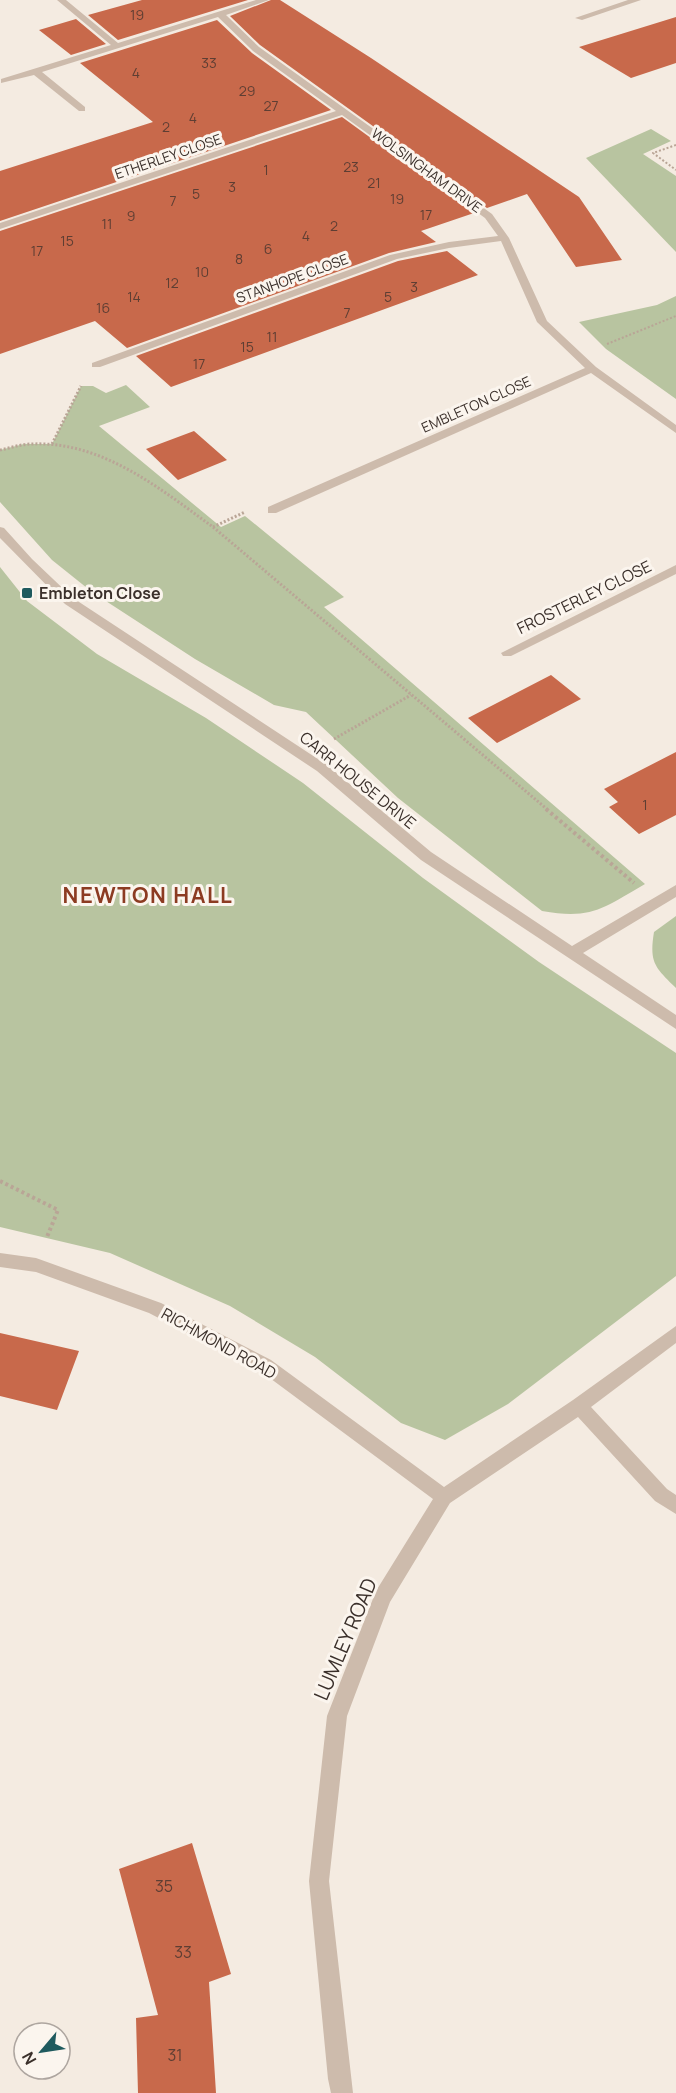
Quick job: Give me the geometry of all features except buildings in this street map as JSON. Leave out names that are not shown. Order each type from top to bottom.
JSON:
[{"type":"street","points":[[61,0],[117,46]]},
{"type":"street","points":[[4,81],[265,0]]},
{"type":"street","points":[[579,18],[637,0]]},
{"type":"street","name":"WOLSINGHAM DRIVE","points":[[220,14],[256,49],[489,216],[504,238],[542,322],[592,369],[676,430]]},
{"type":"street","points":[[35,71],[82,109]]},
{"type":"street","name":"ETHERLEY CLOSE","points":[[0,226],[344,111]]},
{"type":"street","name":"STANHOPE CLOSE","points":[[96,365],[394,256],[449,245],[504,238]]},
{"type":"street","name":"EMBLETON CLOSE","points":[[272,510],[592,369]]},
{"type":"street","name":"CARR HOUSE DRIVE","points":[[0,531],[28,562],[69,601],[304,755],[426,856],[676,1023]]},
{"type":"street","name":"FROSTERLEY CLOSE","points":[[507,653],[676,569]]},
{"type":"street","points":[[572,953],[676,890]]},
{"type":"street","name":"RICHMOND ROAD","points":[[0,1260],[36,1265],[155,1308],[265,1365],[444,1497]]},
{"type":"street","name":"LUMLEY ROAD","points":[[342,2093],[319,1881],[337,1716],[383,1597],[444,1497],[579,1406],[676,1333]]},
{"type":"street","points":[[579,1406],[661,1495],[676,1506]]},
{"type":"path","points":[[676,145],[653,153],[676,170]]},
{"type":"path","points":[[577,356],[676,316]]},
{"type":"path","points":[[52,444],[81,386],[96,365]]},
{"type":"path","points":[[0,450],[24,444],[52,444],[82,449],[111,459],[144,478],[213,527],[656,901]]},
{"type":"path","points":[[213,527],[253,508]]},
{"type":"path","points":[[304,755],[411,695]]},
{"type":"path","points":[[0,1181],[58,1210],[36,1265]]},
{"type":"green space","points":[[651,129],[671,141],[643,154],[676,176],[676,252],[586,158]]},
{"type":"green space","points":[[676,296],[676,399],[606,349],[579,322],[657,305]]},
{"type":"green space","points":[[126,385],[150,407],[99,426],[221,527],[245,516],[344,597],[324,607],[645,884],[618,900],[585,913],[542,911],[398,798],[306,712],[274,705],[195,659],[92,592],[52,560],[0,502],[0,450],[24,444],[52,444],[81,386],[93,386],[106,393]]},
{"type":"green space","points":[[0,567],[27,601],[97,654],[206,718],[303,783],[423,878],[539,962],[676,1053],[676,1276],[508,1404],[445,1440],[401,1423],[315,1357],[230,1306],[110,1253],[0,1227]]},
{"type":"green space","points":[[676,916],[676,988],[658,969],[652,951],[654,932]]},
{"type":"place","name":"Embleton Close","points":[[27,593]]},
{"type":"district","name":"NEWTON HALL","points":[[148,895]]}]
